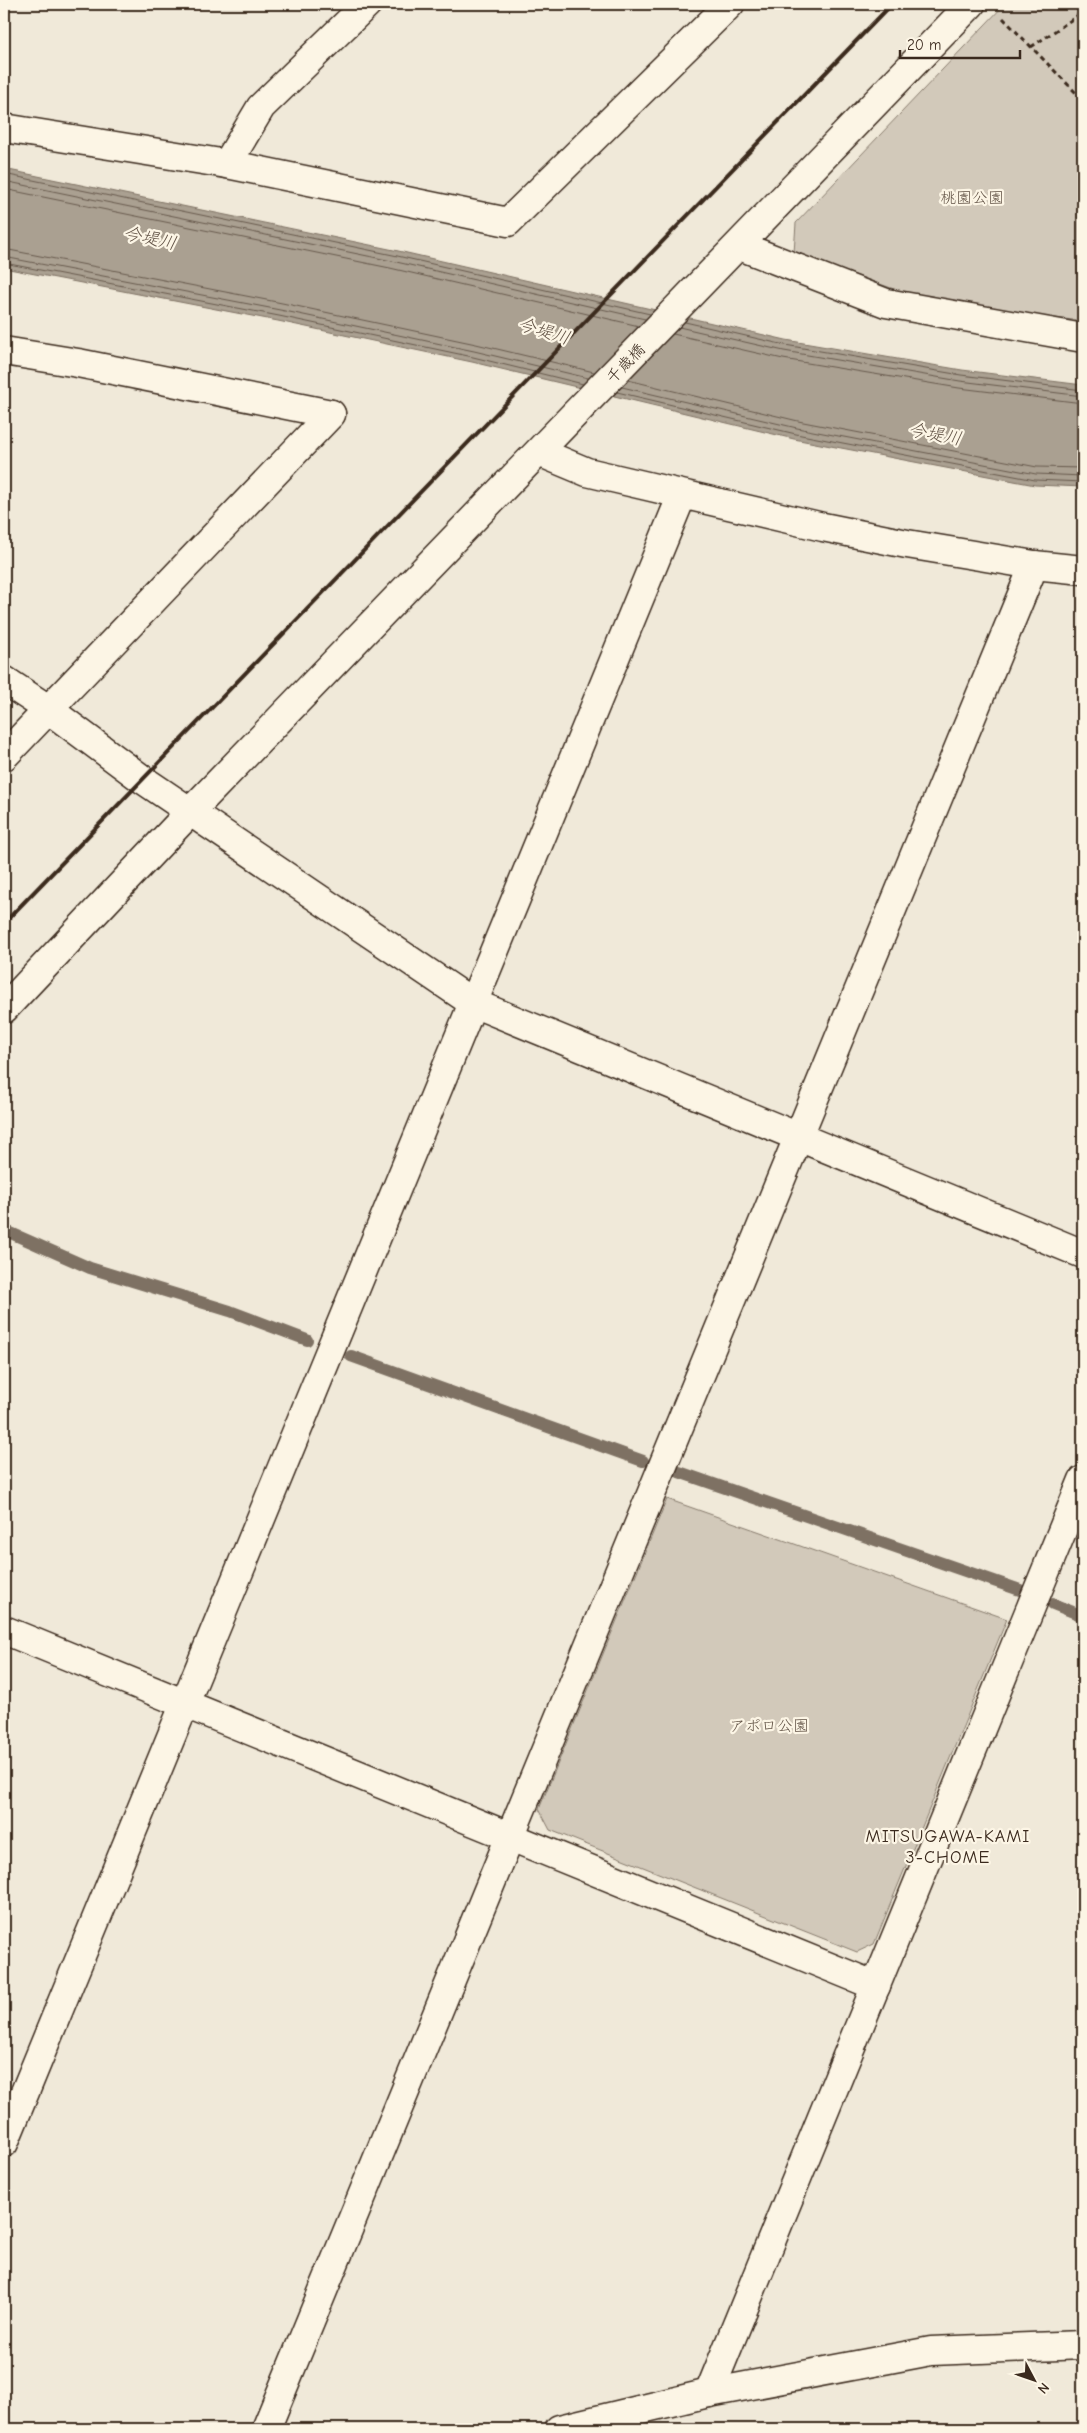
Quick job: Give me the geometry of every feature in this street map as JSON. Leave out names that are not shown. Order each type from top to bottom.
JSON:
[{"type":"street","points":[[227,164],[261,107],[367,4]]},
{"type":"street","points":[[4,128],[227,164],[508,222],[730,4]]},
{"type":"street","name":"千歳橋","points":[[4,1009],[190,812],[740,246],[971,4]]},
{"type":"street","points":[[740,246],[886,303],[1083,338]]},
{"type":"street","points":[[4,351],[78,363],[330,414],[4,756]]},
{"type":"street","points":[[539,452],[587,472],[682,495],[907,544],[1034,566],[1083,570]]},
{"type":"street","points":[[4,2143],[682,495]]},
{"type":"street","points":[[266,2429],[1034,566]]},
{"type":"street","points":[[4,680],[48,709],[142,779],[473,1003],[1083,1254]]},
{"type":"street","points":[[709,2393],[1083,1480]]},
{"type":"street","points":[[4,1630],[876,1986]]},
{"type":"street","points":[[560,2429],[709,2393],[931,2351],[1083,2346]]},
{"type":"path","points":[[997,12],[1083,100]]},
{"type":"path","points":[[1031,47],[1083,12]]},
{"type":"green space","name":"桃園公園","points":[[1005,4],[1083,4],[1083,321],[941,306],[794,253],[796,223]]},
{"type":"green space","name":"アポロ公園","points":[[667,1499],[1007,1619],[874,1944],[857,1952],[550,1830],[539,1809]]},
{"type":"water","name":"今堤川","points":[[4,169],[394,250],[786,340],[962,370],[1083,385],[1083,487],[1035,485],[794,439],[472,362],[278,321],[4,268]]},
{"type":"waterway","points":[[4,1230],[90,1268],[230,1311],[307,1340]]},
{"type":"waterway","points":[[351,1356],[643,1461]]},
{"type":"waterway","points":[[679,1472],[1020,1590]]},
{"type":"waterway","points":[[1053,1604],[1083,1616]]},
{"type":"railway","points":[[4,923],[892,4]]},
{"type":"district","name":"MITSUGAWA-KAMI 3-CHOME","points":[[948,1846]]}]
